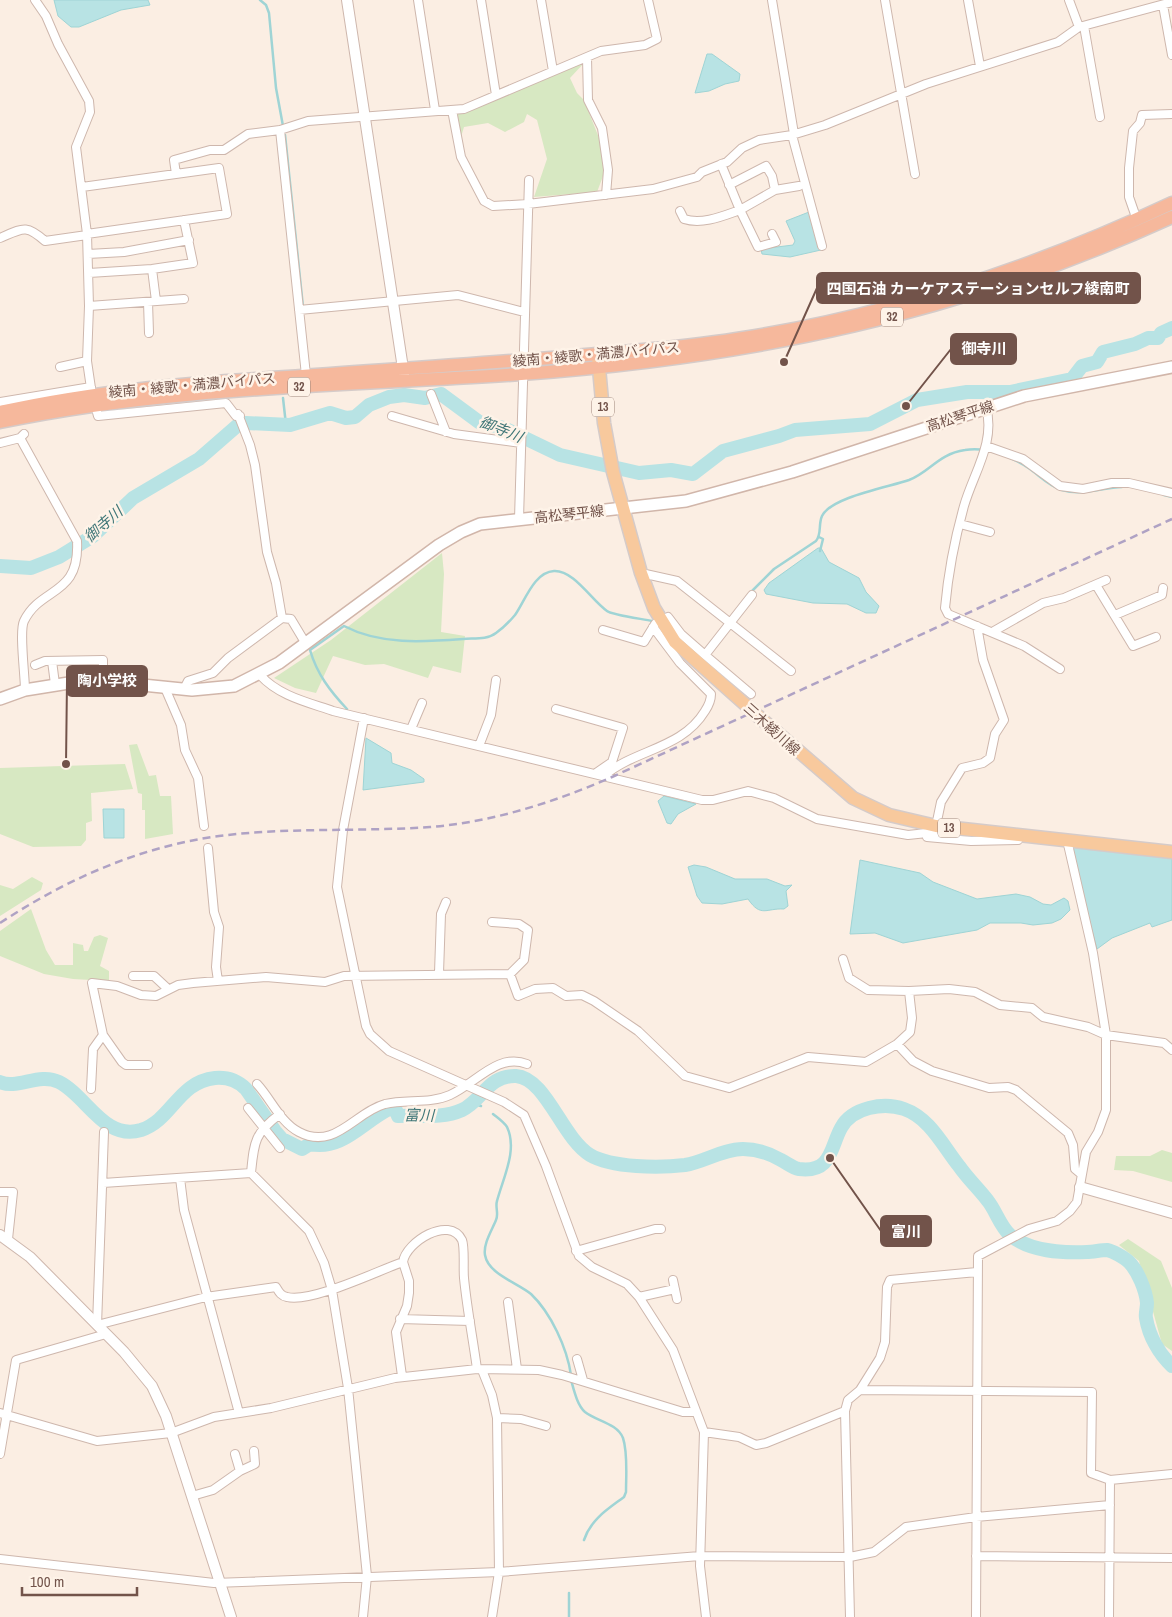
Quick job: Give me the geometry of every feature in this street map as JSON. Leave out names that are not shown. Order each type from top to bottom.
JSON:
[{"type":"highway","name":"綾南・綾歌・満濃バイパス","points":[[0,412],[93,396],[213,382],[306,376],[523,374],[599,360],[737,339],[808,326],[897,306],[1021,268],[1137,220],[1172,203]]},
{"type":"highway","name":"綾南・綾歌・満濃バイパス","points":[[0,422],[93,396],[228,392],[523,360],[599,360],[739,350],[810,337],[891,318],[1025,277],[1128,237],[1172,217]]},
{"type":"main road","name":"三木綾川線","points":[[599,360],[604,423],[612,466],[641,573],[658,622],[688,656],[747,706],[816,769],[853,798],[874,810],[914,822],[959,829],[1172,852]]},
{"type":"main road","name":"高松琴平線","points":[[0,699],[25,690],[55,684],[103,681],[184,689],[221,689],[234,686],[260,675],[306,644],[439,545],[461,532],[480,524],[686,501],[743,487],[1024,396],[1172,367]]},
{"type":"street","points":[[35,0],[46,16],[58,44],[89,101],[90,112],[76,148],[87,235],[89,273],[87,361],[98,416],[226,403],[241,421]]},
{"type":"street","points":[[347,0],[404,374]]},
{"type":"street","points":[[418,0],[435,110]]},
{"type":"street","points":[[481,0],[496,95]]},
{"type":"street","points":[[541,0],[553,71]]},
{"type":"street","points":[[176,174],[174,160],[210,150],[224,150],[248,134],[280,130],[308,121],[464,108],[601,51],[645,45],[657,39],[648,0]]},
{"type":"street","points":[[772,0],[793,134],[822,246]]},
{"type":"street","points":[[885,0],[915,174]]},
{"type":"street","points":[[968,0],[980,66]]},
{"type":"street","points":[[1069,0],[1082,27],[1100,118]]},
{"type":"street","points":[[452,110],[461,157],[484,201],[493,206],[528,204],[653,189],[697,177],[727,162],[742,148],[759,140],[793,134],[825,125],[902,93],[1058,42],[1082,27],[1172,2]]},
{"type":"street","points":[[1163,5],[1172,55]]},
{"type":"street","points":[[587,58],[588,100],[602,128],[608,170],[606,194]]},
{"type":"street","points":[[1137,220],[1128,198],[1128,168],[1133,132],[1140,123],[1142,115],[1172,114]]},
{"type":"street","points":[[280,130],[301,310],[306,376]]},
{"type":"street","points":[[721,164],[758,248],[776,242],[772,234]]},
{"type":"street","points":[[730,186],[766,166],[772,176],[775,190]]},
{"type":"street","points":[[0,238],[28,229],[35,231],[46,241],[228,214],[219,168],[82,187]]},
{"type":"street","points":[[519,519],[529,180]]},
{"type":"street","points":[[680,211],[684,219],[692,222],[703,221],[740,210],[775,190],[799,186]]},
{"type":"street","points":[[89,273],[152,269],[193,262],[184,220]]},
{"type":"street","points":[[88,254],[124,252],[189,240]]},
{"type":"street","points":[[149,333],[152,302],[152,269]]},
{"type":"street","points":[[301,310],[458,295],[524,312]]},
{"type":"street","points":[[89,306],[184,299]]},
{"type":"street","points":[[60,367],[87,361]]},
{"type":"street","points":[[228,392],[229,400],[241,421],[250,445],[255,465],[262,523],[282,618]]},
{"type":"street","points":[[0,402],[93,396]]},
{"type":"street","points":[[432,397],[446,432]]},
{"type":"street","points":[[986,408],[990,428],[960,524],[945,608],[948,614],[994,631],[1024,646],[1060,669]]},
{"type":"street","points":[[392,416],[446,432],[521,439]]},
{"type":"street","points":[[0,443],[22,436],[77,546],[69,578],[59,590],[34,606],[23,623],[25,690]]},
{"type":"street","points":[[985,449],[1023,459],[1060,486],[1083,489],[1112,483],[1129,483],[1172,493]]},
{"type":"street","points":[[960,524],[990,532]]},
{"type":"street","points":[[641,573],[676,581],[791,671]]},
{"type":"street","points":[[994,631],[1043,603],[1064,598],[1106,580]]},
{"type":"street","points":[[1096,585],[1133,646],[1156,637]]},
{"type":"street","points":[[1115,615],[1162,595],[1163,588]]},
{"type":"street","points":[[705,655],[752,595]]},
{"type":"street","points":[[603,630],[644,642],[658,622],[668,617],[681,634],[724,675],[751,694]]},
{"type":"street","points":[[184,689],[188,681],[213,673],[228,658],[282,618],[291,619],[306,644]]},
{"type":"street","points":[[605,775],[671,742],[696,725],[711,701],[713,691],[680,662],[658,622]]},
{"type":"street","points":[[936,826],[941,802],[962,768],[983,763],[990,758],[995,734],[1004,720],[983,660],[977,626]]},
{"type":"street","points":[[34,665],[52,661],[103,660],[103,681]]},
{"type":"street","points":[[52,661],[55,684]]},
{"type":"street","points":[[260,675],[270,686],[285,694],[333,711],[605,775],[702,800],[713,800],[748,791],[758,793],[818,819],[908,835],[971,841],[1045,838]]},
{"type":"street","points":[[479,746],[491,715],[496,680]]},
{"type":"street","points":[[165,688],[181,725],[185,750],[198,778],[204,826]]},
{"type":"street","points":[[411,729],[422,703]]},
{"type":"street","points":[[556,709],[623,728],[612,762],[596,773]]},
{"type":"street","points":[[364,718],[337,870],[339,905],[366,1026],[379,1044],[389,1051],[512,1106],[527,1120],[579,1256],[592,1267],[627,1284],[639,1297],[674,1350],[695,1412],[704,1432],[700,1556],[706,1617]]},
{"type":"street","points":[[908,835],[912,831],[914,822]]},
{"type":"street","points":[[908,835],[959,829]]},
{"type":"street","points":[[976,1617],[978,1256],[1029,1229],[1057,1221],[1070,1212],[1077,1202],[1086,1152],[1098,1132],[1106,1110],[1106,1035],[1093,953],[1066,840]]},
{"type":"street","points":[[208,848],[214,912],[219,927],[216,967],[218,981]]},
{"type":"street","points":[[439,973],[441,914],[446,902]]},
{"type":"street","points":[[148,1064],[126,1065],[103,1035],[92,983],[117,986],[141,995],[156,996],[178,985],[266,977],[325,982],[335,977],[356,975],[510,974],[524,960],[528,930],[519,924],[492,922]]},
{"type":"street","points":[[843,959],[849,978],[857,985],[868,990],[909,991],[949,989],[975,992],[1000,1005],[1032,1008],[1043,1017],[1088,1027],[1106,1035],[1164,1043],[1172,1050]]},
{"type":"street","points":[[510,974],[518,996],[535,990],[553,988],[566,996],[582,995],[638,1031],[685,1076],[729,1088],[808,1057],[866,1062],[897,1044],[910,1032],[912,1018],[909,991]]},
{"type":"street","points":[[133,976],[154,976],[168,989]]},
{"type":"street","points":[[91,1089],[93,1049],[103,1035]]},
{"type":"street","points":[[897,1044],[913,1061],[932,1071],[989,1088],[1008,1087],[1016,1090],[1068,1133],[1073,1145],[1075,1169],[1081,1174]]},
{"type":"street","points":[[257,1084],[279,1114],[300,1133],[312,1137],[325,1138],[344,1130],[370,1111],[384,1104],[449,1096],[502,1062],[518,1060],[528,1064]]},
{"type":"street","points":[[248,1108],[264,1125],[272,1140],[280,1148]]},
{"type":"street","points":[[251,1174],[254,1145],[264,1125],[279,1114]]},
{"type":"street","points":[[97,1325],[99,1315],[104,1132]]},
{"type":"street","points":[[103,1183],[251,1174],[309,1231],[324,1263],[332,1290],[348,1388],[367,1576],[363,1617]]},
{"type":"street","points":[[180,1178],[184,1210],[206,1297],[239,1413]]},
{"type":"street","points":[[1080,1187],[1172,1213]]},
{"type":"street","points":[[0,1192],[13,1192],[4,1237],[30,1257],[135,1364],[152,1386],[171,1433],[231,1617]]},
{"type":"street","points":[[576,1251],[655,1229],[661,1229]]},
{"type":"street","points":[[402,1376],[396,1332],[407,1306],[409,1293],[409,1281],[403,1262],[404,1257],[421,1237],[442,1231],[458,1235],[462,1241],[464,1280],[480,1369],[492,1396],[497,1418],[499,1572],[492,1617]]},
{"type":"street","points":[[97,1325],[206,1297],[276,1287],[281,1295],[288,1298],[332,1290],[403,1262]]},
{"type":"street","points":[[850,1617],[845,1410],[848,1400],[860,1390],[880,1358],[885,1342],[887,1287],[890,1280],[977,1272]]},
{"type":"street","points":[[673,1280],[677,1299]]},
{"type":"street","points":[[639,1297],[675,1289]]},
{"type":"street","points":[[508,1302],[517,1370]]},
{"type":"street","points":[[400,1319],[470,1321]]},
{"type":"street","points":[[0,1454],[3,1413],[16,1360],[106,1334]]},
{"type":"street","points":[[575,1378],[577,1359]]},
{"type":"street","points":[[3,1413],[97,1441],[171,1433],[214,1418],[271,1408],[402,1376],[480,1369],[539,1370],[575,1378],[683,1412],[695,1412]]},
{"type":"street","points":[[860,1390],[1092,1392],[1091,1473],[1110,1480],[1172,1474]]},
{"type":"street","points":[[704,1432],[739,1438],[756,1445],[766,1444],[845,1410]]},
{"type":"street","points":[[497,1418],[521,1419],[546,1426]]},
{"type":"street","points":[[192,1496],[213,1490],[240,1471],[254,1464],[254,1451]]},
{"type":"street","points":[[235,1454],[240,1471]]},
{"type":"street","points":[[1108,1617],[1110,1480]]},
{"type":"street","points":[[0,1559],[220,1582],[499,1572],[700,1556],[850,1557],[874,1552],[906,1527],[976,1517],[1110,1506]]},
{"type":"street","points":[[976,1556],[1172,1558]]},
{"type":"green space","points":[[584,63],[570,78],[577,93],[584,100],[601,143],[605,171],[597,192],[534,197],[547,159],[537,120],[527,114],[524,122],[505,132],[488,123],[464,127],[460,140],[455,113],[466,111]]},
{"type":"green space","points":[[442,553],[444,574],[441,632],[465,636],[461,673],[433,666],[428,678],[384,664],[365,665],[333,656],[316,693],[295,688],[274,678],[331,640]]},
{"type":"green space","points":[[137,744],[149,776],[156,775],[160,796],[171,796],[173,834],[145,839],[145,810],[142,810],[142,794],[138,793],[129,745]]},
{"type":"green space","points":[[125,764],[133,789],[91,793],[92,821],[86,823],[86,840],[81,846],[33,847],[0,834],[0,768]]},
{"type":"green space","points":[[32,877],[43,883],[41,890],[0,916],[0,885],[13,889]]},
{"type":"green space","points":[[31,909],[46,950],[55,965],[73,965],[73,943],[83,945],[84,951],[88,951],[94,937],[100,935],[108,938],[100,966],[109,971],[109,981],[73,979],[44,974],[0,956],[0,931]]},
{"type":"green space","points":[[1162,1150],[1172,1153],[1172,1182],[1133,1171],[1114,1170],[1116,1156],[1150,1156]]},
{"type":"green space","points":[[1128,1239],[1161,1261],[1172,1288],[1172,1351],[1162,1344],[1139,1261],[1119,1245]]},
{"type":"water","points":[[54,0],[148,0],[150,5],[121,10],[79,27],[71,27],[58,16]]},
{"type":"water","points":[[707,54],[712,54],[740,74],[739,81],[725,84],[709,91],[695,93]]},
{"type":"water","points":[[809,212],[821,250],[790,257],[762,254],[761,249],[793,245],[795,241],[786,221]]},
{"type":"water","points":[[818,548],[821,548],[829,562],[859,578],[866,592],[879,606],[876,613],[866,613],[847,604],[813,603],[766,594],[764,590],[769,583]]},
{"type":"water","points":[[366,738],[391,753],[392,763],[411,770],[424,779],[424,782],[363,790]]},
{"type":"water","points":[[664,796],[696,804],[678,814],[671,824],[667,823],[658,801]]},
{"type":"water","points":[[103,809],[124,809],[124,838],[104,838]]},
{"type":"water","points":[[1072,845],[1172,856],[1172,920],[1152,927],[1150,923],[1112,938],[1097,949],[1073,860]]},
{"type":"water","points":[[860,860],[920,873],[933,882],[977,899],[1016,894],[1051,905],[1064,898],[1068,901],[1070,910],[1061,919],[1052,923],[1033,925],[990,923],[977,930],[903,943],[875,933],[850,934]]},
{"type":"water","points":[[694,865],[706,867],[735,879],[767,879],[785,886],[792,885],[786,891],[788,906],[784,909],[764,911],[753,905],[748,899],[722,904],[702,903],[697,896],[688,867]]},
{"type":"waterway","points":[[260,0],[266,5],[269,13],[276,88],[283,126]]},
{"type":"waterway","points":[[285,135],[303,307]]},
{"type":"waterway","name":"御寺川","points":[[0,566],[31,568],[59,557],[93,536],[133,498],[199,459],[238,425],[246,423],[290,425],[330,413],[346,418],[355,417],[369,405],[389,397],[404,395],[425,398],[441,394],[479,422],[504,428],[560,455],[639,473],[671,470],[693,474],[723,451],[795,430],[870,424],[917,400],[967,392],[1010,392],[1072,379],[1082,366],[1097,362],[1103,352],[1135,344],[1148,338],[1158,338],[1161,333],[1172,328]]},
{"type":"waterway","points":[[283,398],[286,425]]},
{"type":"waterway","points":[[750,593],[774,569],[816,541],[819,535],[822,516],[828,509],[848,498],[916,477],[941,459],[956,452],[973,449],[990,451],[1008,457],[1030,469],[1053,486],[1069,492],[1122,487]]},
{"type":"waterway","points":[[1164,495],[1172,497]]},
{"type":"waterway","points":[[819,537],[823,539],[820,551]]},
{"type":"waterway","points":[[347,709],[325,682],[316,667],[310,650],[344,626],[372,636],[402,641],[489,637],[501,629],[515,615],[531,588],[541,576],[554,571],[569,575],[607,611],[652,621]]},
{"type":"waterway","name":"富川","points":[[0,1082],[14,1084],[44,1079],[59,1082],[106,1123],[128,1132],[141,1130],[152,1125],[192,1086],[202,1081],[224,1078],[235,1081],[246,1089],[282,1139],[302,1149],[310,1144],[321,1145],[341,1140],[378,1115],[395,1108],[398,1116],[438,1116],[454,1113],[469,1106],[499,1079],[516,1076],[527,1079],[536,1087],[545,1097],[571,1136],[590,1155],[623,1165],[650,1167],[685,1165],[728,1151],[743,1149],[767,1153],[792,1167],[810,1169],[824,1163],[832,1151],[841,1128],[853,1115],[878,1106],[896,1107],[913,1113],[929,1126],[962,1171],[988,1201],[1010,1235],[1018,1241],[1037,1248],[1057,1252],[1107,1250],[1129,1262],[1141,1281],[1145,1293],[1147,1325],[1152,1338],[1163,1356],[1172,1366]]},
{"type":"waterway","points":[[472,1103],[481,1106]]},
{"type":"waterway","points":[[493,1114],[507,1127],[511,1145],[508,1164],[497,1203],[497,1218],[485,1251],[487,1262],[497,1273],[531,1294],[545,1311],[562,1343],[571,1375]]},
{"type":"waterway","points":[[571,1380],[582,1409],[616,1429],[625,1444],[626,1492],[624,1497],[596,1520],[584,1540]]},
{"type":"waterway","points":[[569,1593],[569,1617]]},
{"type":"railway","points":[[0,923],[51,892],[105,867],[160,848],[189,841],[245,833],[430,827],[500,816],[568,795],[612,777],[1172,519]]},
{"type":"place","name":"四国石油 カーケアステーションセルフ綾南町","points":[[784,362]]},
{"type":"place","name":"御寺川","points":[[906,406]]},
{"type":"place","name":"陶小学校","points":[[66,764]]},
{"type":"place","name":"富川","points":[[830,1158]]}]
